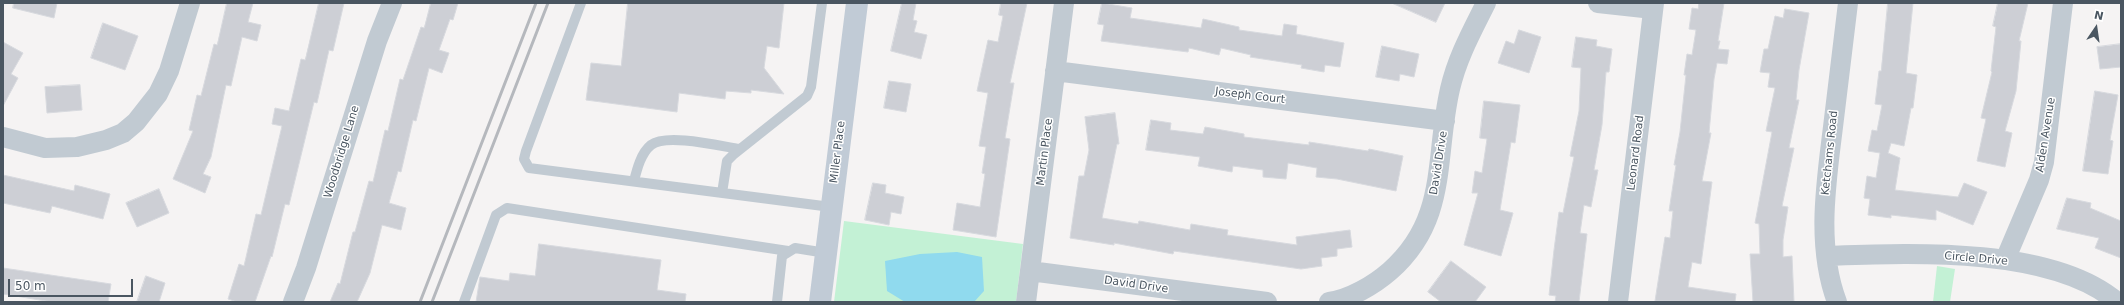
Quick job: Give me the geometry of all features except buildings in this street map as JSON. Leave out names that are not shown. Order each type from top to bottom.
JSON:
[{"type":"street","points":[[3,137],[44,148],[58,148],[77,147],[106,140],[123,133],[136,122],[158,94],[169,71],[190,3]]},
{"type":"street","name":"Woodbridge Lane","points":[[293,302],[306,268],[377,41],[392,3]]},
{"type":"street","name":"Miller Place","points":[[820,302],[857,3]]},
{"type":"street","name":"Martin Place","points":[[1026,302],[1064,3]]},
{"type":"street","name":"David Drive","points":[[1329,302],[1336,301],[1377,282],[1404,259],[1419,238],[1428,221],[1439,177],[1449,91],[1457,62],[1486,3]]},
{"type":"street","points":[[1598,3],[1654,6]]},
{"type":"street","name":"Ketchams Road","points":[[1837,302],[1827,256],[1824,229],[1825,192],[1848,3]]},
{"type":"street","name":"Alden Avenue","points":[[2005,260],[2039,180],[2044,162],[2063,3]]},
{"type":"street","name":"Leonard Road","points":[[1618,302],[1654,6]]},
{"type":"street","name":"Joseph Court","points":[[1055,71],[1445,121]]},
{"type":"street","name":"Circle Drive","points":[[1827,256],[1908,254],[2005,260],[2062,273],[2105,292],[2117,302]]},
{"type":"street","name":"David Drive","points":[[1030,271],[1267,302]]},
{"type":"lane","points":[[581,3],[524,159],[529,168],[831,207]]},
{"type":"lane","points":[[722,192],[727,161],[739,149],[807,96],[811,87],[822,3]]},
{"type":"lane","points":[[634,181],[638,166],[652,144],[669,140],[739,149]]},
{"type":"lane","points":[[464,302],[496,215],[506,208],[788,251]]},
{"type":"lane","points":[[776,302],[782,256],[795,248],[826,253]]},
{"type":"green space","points":[[844,221],[1023,244],[1016,302],[834,302]]},
{"type":"green space","points":[[1937,266],[1955,269],[1950,302],[1933,302]]},
{"type":"water","points":[[957,252],[982,257],[984,291],[974,302],[905,302],[887,291],[885,261],[920,254]]},
{"type":"railway","points":[[420,302],[536,3]]},
{"type":"railway","points":[[432,302],[548,3]]}]
